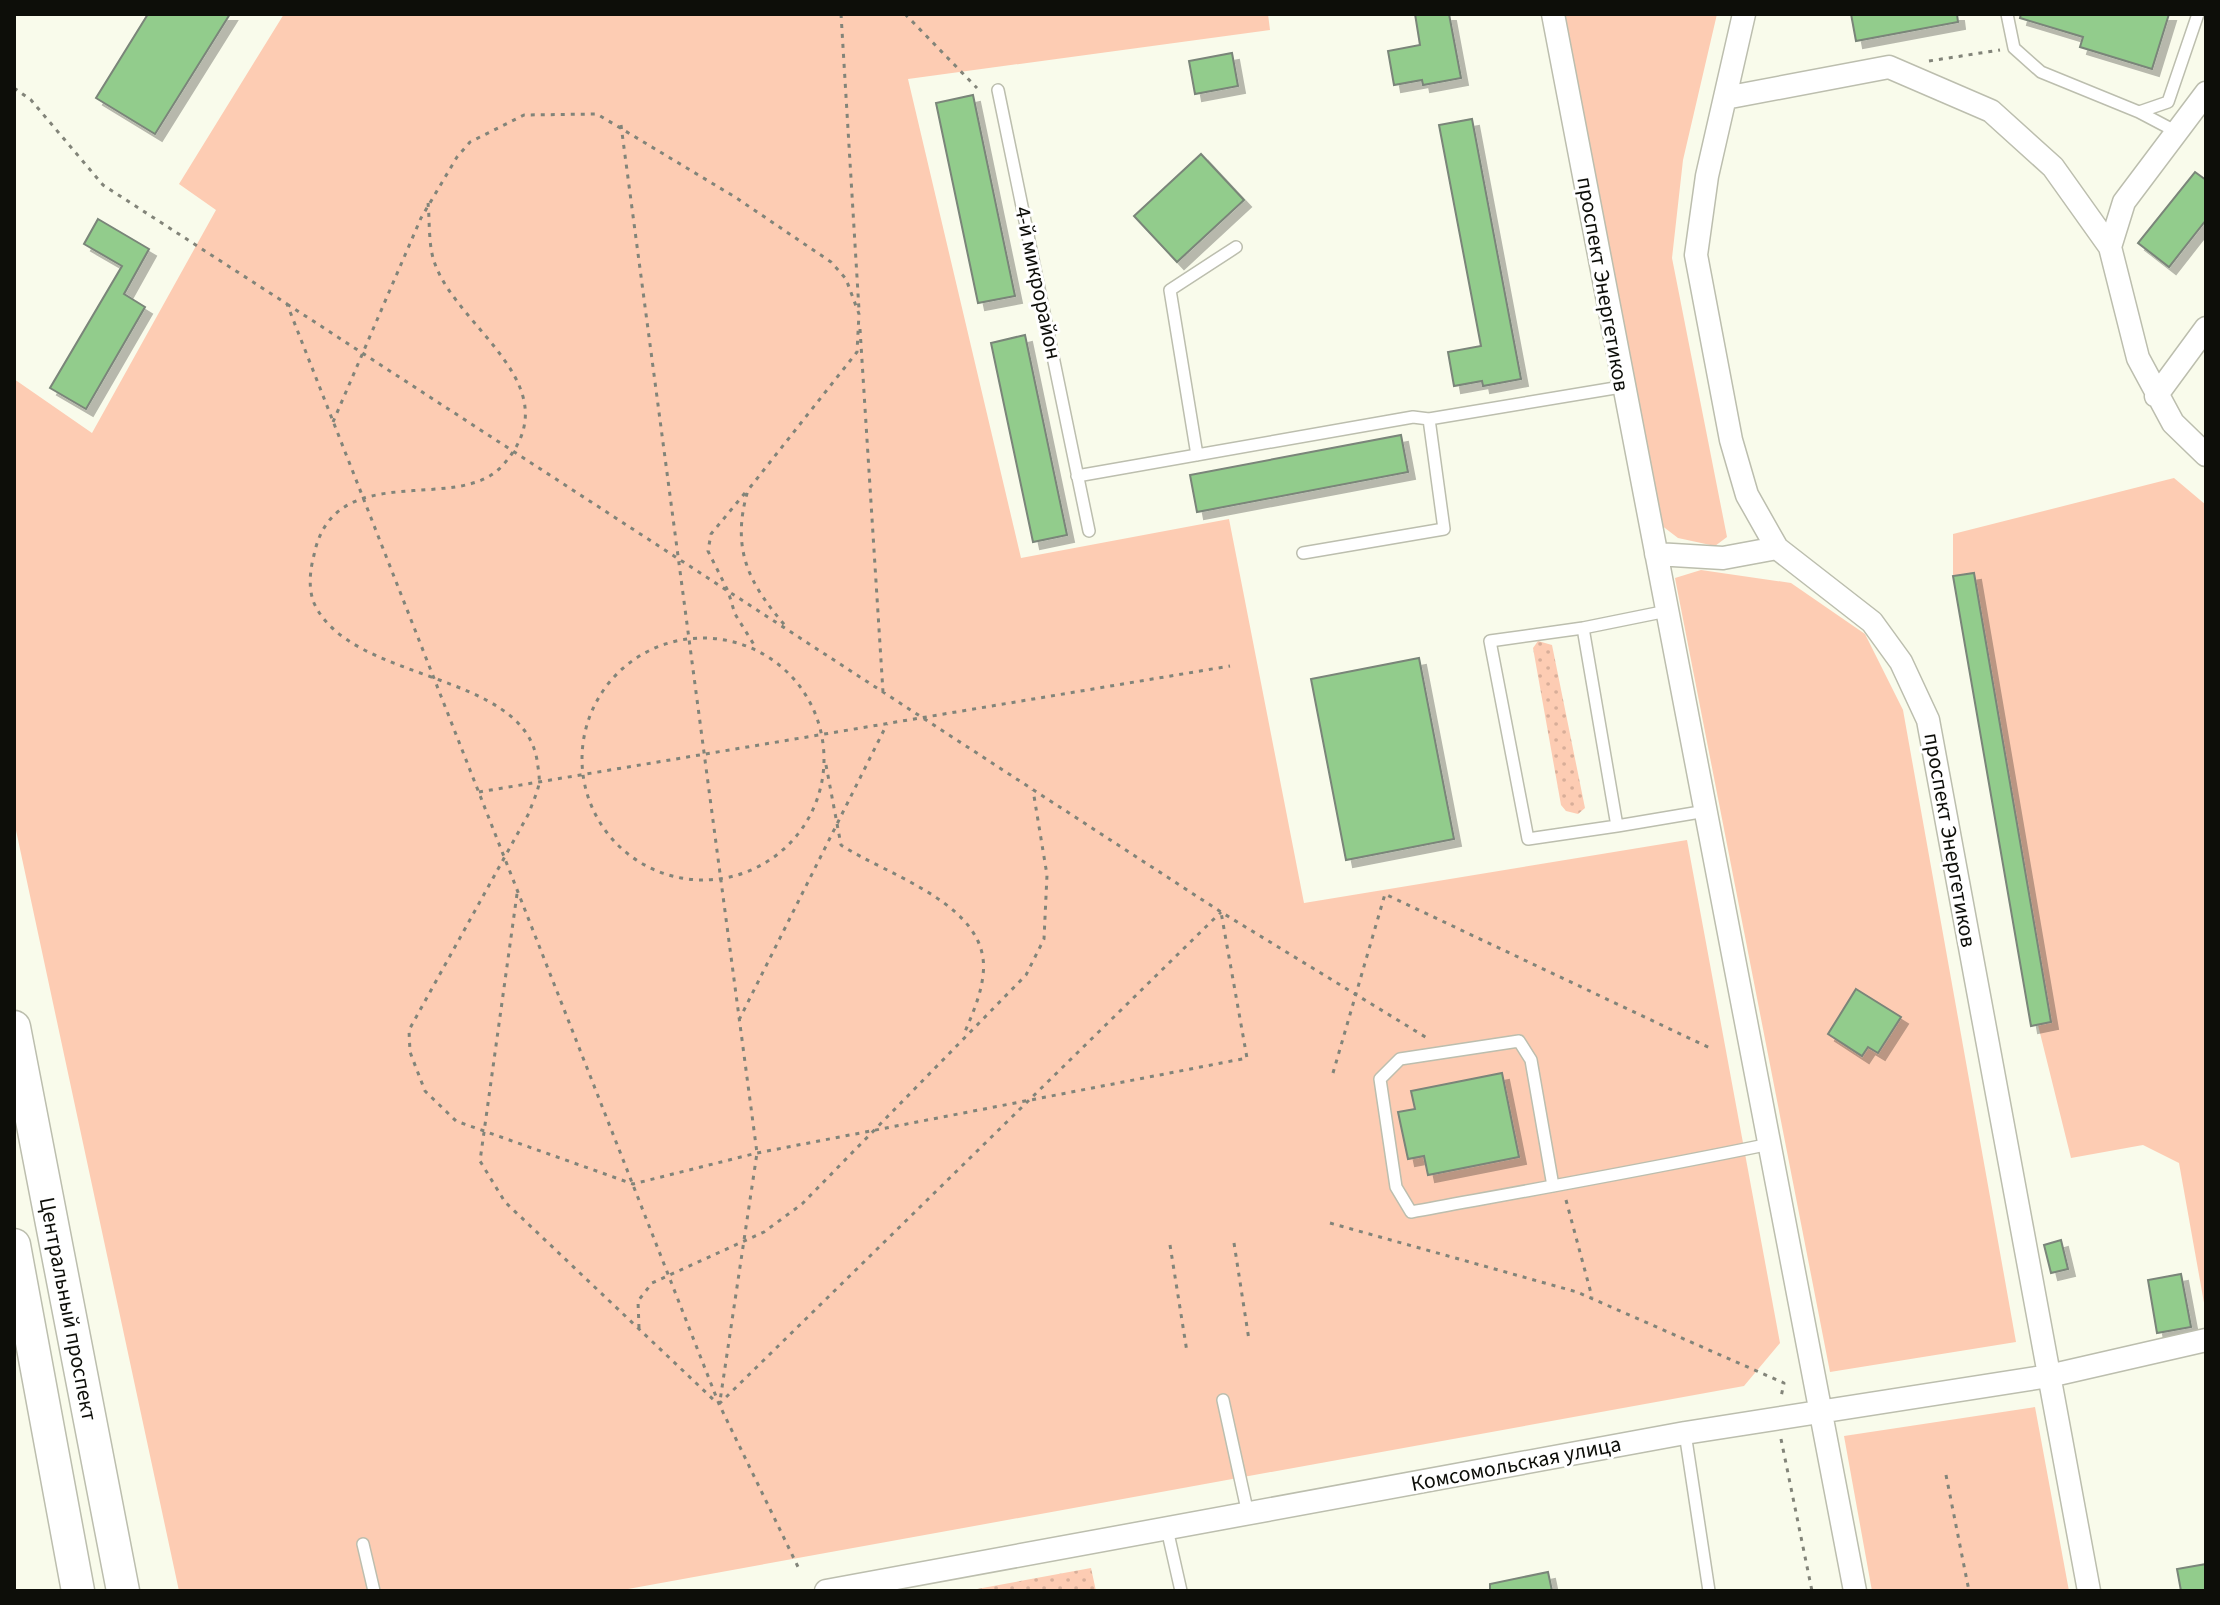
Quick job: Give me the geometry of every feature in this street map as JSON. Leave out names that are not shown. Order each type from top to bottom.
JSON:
[{"type":"main road","name":"Центральный проспект","points":[[14,1027],[123,1591]]},
{"type":"main road","name":"Центральный проспект","points":[[14,1245],[78,1591]]},
{"type":"street","name":"проспект Энергетиков","points":[[1553,14],[1621,387],[1707,811],[1855,1591]]},
{"type":"street","name":"проспект Энергетиков","points":[[1744,14],[1707,176],[1696,255],[1731,440],[1747,495],[1777,548],[1872,622],[1901,662],[1928,720],[2089,1591]]},
{"type":"street","points":[[1725,98],[1889,67],[1991,111],[2053,167],[2110,247],[2138,358],[2173,423],[2206,455]]},
{"type":"street","points":[[2110,247],[2124,202],[2206,93]]},
{"type":"street","points":[[2156,396],[2206,328]]},
{"type":"street","points":[[1656,554],[1723,558],[1777,548]]},
{"type":"street","name":"Комсомольская улица","points":[[826,1591],[1685,1433],[2049,1376],[2206,1340]]},
{"type":"lane","points":[[2007,14],[2014,48],[2041,72],[2139,112],[2178,132]]},
{"type":"lane","points":[[2139,112],[2168,102],[2198,14]]},
{"type":"lane","name":"4-й микрорайон","points":[[998,90],[1089,531]]},
{"type":"lane","points":[[1197,455],[1170,290],[1236,247]]},
{"type":"lane","points":[[1077,476],[1413,417],[1429,419],[1621,387]]},
{"type":"lane","points":[[1303,553],[1444,529],[1429,419]]},
{"type":"lane","points":[[1667,611],[1583,628],[1490,641],[1528,839],[1707,811]]},
{"type":"lane","points":[[1583,628],[1617,826]]},
{"type":"lane","points":[[1553,1186],[1531,1060],[1519,1041],[1400,1059],[1380,1079],[1396,1187],[1411,1212],[1553,1186],[1770,1144]]},
{"type":"lane","points":[[1223,1400],[1248,1514]]},
{"type":"lane","points":[[1685,1433],[1709,1591]]},
{"type":"lane","points":[[1167,1529],[1181,1591]]},
{"type":"lane","points":[[363,1544],[374,1591]]},
{"type":"path","points":[[841,14],[883,692]]},
{"type":"path","points":[[905,14],[977,88]]},
{"type":"path","points":[[1889,67],[2014,48]]},
{"type":"path","points":[[14,88],[31,100],[103,185],[1221,912],[1438,1045]]},
{"type":"path","points":[[333,422],[428,203],[442,177],[464,150],[495,127],[524,115],[565,112],[597,114],[621,125],[831,262],[846,279],[859,314],[857,352],[711,534],[708,551],[745,634],[758,651]]},
{"type":"path","points":[[621,125],[757,1153],[719,1404]]},
{"type":"path","points":[[428,203],[435,264],[458,301],[508,365],[523,392],[525,426],[503,466],[487,478],[458,486],[387,491],[341,511],[322,530],[310,575],[312,598],[322,619],[359,649],[402,667],[432,674],[491,703],[528,734],[534,747],[540,782],[529,813],[409,1030],[410,1052],[425,1091],[456,1121],[633,1184],[757,1153],[1247,1058],[1221,912]]},
{"type":"path","points":[[287,304],[719,1404],[800,1571]]},
{"type":"path","points":[[748,490],[741,512],[741,544],[746,567],[754,587],[791,632]]},
{"type":"path","points":[[825,760],[820,796],[803,829],[778,856],[746,873],[707,881],[667,876],[631,858],[603,830],[586,794],[581,754],[589,715],[609,681],[639,655],[676,640],[712,637],[758,651],[780,664],[805,691],[820,724],[841,845],[938,899],[974,929],[984,961],[983,975],[963,1037]]},
{"type":"path","points":[[479,792],[1230,666]]},
{"type":"path","points":[[739,1020],[887,724]]},
{"type":"path","points":[[639,1328],[638,1301],[652,1283],[764,1232],[802,1204],[1026,975],[1044,939],[1047,875],[1033,790]]},
{"type":"path","points":[[517,891],[480,1161],[505,1202],[719,1404]]},
{"type":"path","points":[[1333,1073],[1385,894],[1710,1048]]},
{"type":"path","points":[[719,1404],[1221,912]]},
{"type":"path","points":[[1565,1196],[1592,1298]]},
{"type":"path","points":[[1330,1223],[1592,1298],[1784,1383],[1776,1418],[1812,1591]]},
{"type":"path","points":[[1234,1243],[1249,1340]]},
{"type":"path","points":[[1170,1245],[1187,1352]]},
{"type":"path","points":[[1946,1475],[1969,1591]]},
{"type":"shaded area","points":[[284,14],[1268,14],[1270,30],[908,79],[1021,558],[1229,519],[1304,903],[1687,840],[1780,1343],[1744,1386],[617,1591],[179,1591],[14,821],[14,379],[92,433],[216,210],[179,184]]},
{"type":"shaded area","points":[[1561,14],[1717,14],[1683,160],[1672,258],[1727,537],[1715,546],[1678,538],[1661,525]]},
{"type":"shaded area","points":[[2174,478],[2206,505],[2206,1314],[2179,1163],[2143,1145],[2071,1158],[2038,1025],[2031,1026],[1953,576],[1953,534]]},
{"type":"shaded area","points":[[1701,570],[1791,583],[1865,634],[1903,710],[2016,1342],[1830,1372],[1675,578]]},
{"type":"shaded area","points":[[1538,641],[1552,645],[1585,808],[1578,814],[1566,811],[1561,805],[1533,648]]},
{"type":"shaded area","points":[[2035,1407],[2069,1591],[1872,1591],[1844,1436]]},
{"type":"shaded area","points":[[1091,1568],[1096,1591],[966,1591]]},
{"type":"building","points":[[148,14],[230,14],[155,134],[96,98]]},
{"type":"building","points":[[1415,14],[1449,14],[1461,78],[1423,85],[1422,80],[1394,85],[1388,51],[1420,45]]},
{"type":"building","points":[[1851,14],[1957,14],[1958,22],[1856,41]]},
{"type":"building","points":[[2021,14],[2169,14],[2152,69],[2080,47],[2083,37],[2020,18]]},
{"type":"building","points":[[1232,53],[1238,86],[1195,94],[1189,61]]},
{"type":"building","points":[[973,95],[1015,296],[978,303],[936,103]]},
{"type":"building","points":[[1472,119],[1521,379],[1483,386],[1482,381],[1454,386],[1448,352],[1481,346],[1439,125]]},
{"type":"building","points":[[1201,154],[1244,200],[1177,262],[1134,216]]},
{"type":"building","points":[[2195,172],[2206,180],[2206,220],[2169,267],[2138,243]]},
{"type":"building","points":[[98,219],[149,249],[124,294],[145,307],[86,409],[50,388],[122,266],[84,244]]},
{"type":"building","points":[[1025,335],[1067,535],[1033,542],[991,343]]},
{"type":"building","points":[[1401,435],[1408,472],[1197,512],[1190,475]]},
{"type":"building","points":[[1974,573],[2051,1022],[2031,1026],[1953,576]]},
{"type":"building","points":[[1419,658],[1454,839],[1346,860],[1311,679]]},
{"type":"building","points":[[1856,989],[1901,1017],[1878,1053],[1868,1047],[1862,1056],[1828,1034]]},
{"type":"building","points":[[1502,1073],[1519,1157],[1428,1175],[1424,1156],[1408,1159],[1398,1112],[1415,1109],[1411,1091]]},
{"type":"building","points":[[2061,1240],[2068,1269],[2051,1273],[2044,1245]]},
{"type":"building","points":[[2181,1274],[2191,1327],[2157,1333],[2148,1280]]},
{"type":"building","points":[[2206,1564],[2206,1591],[2181,1591],[2177,1569]]},
{"type":"building","points":[[1548,1572],[1552,1591],[1490,1591],[1490,1584]]}]
